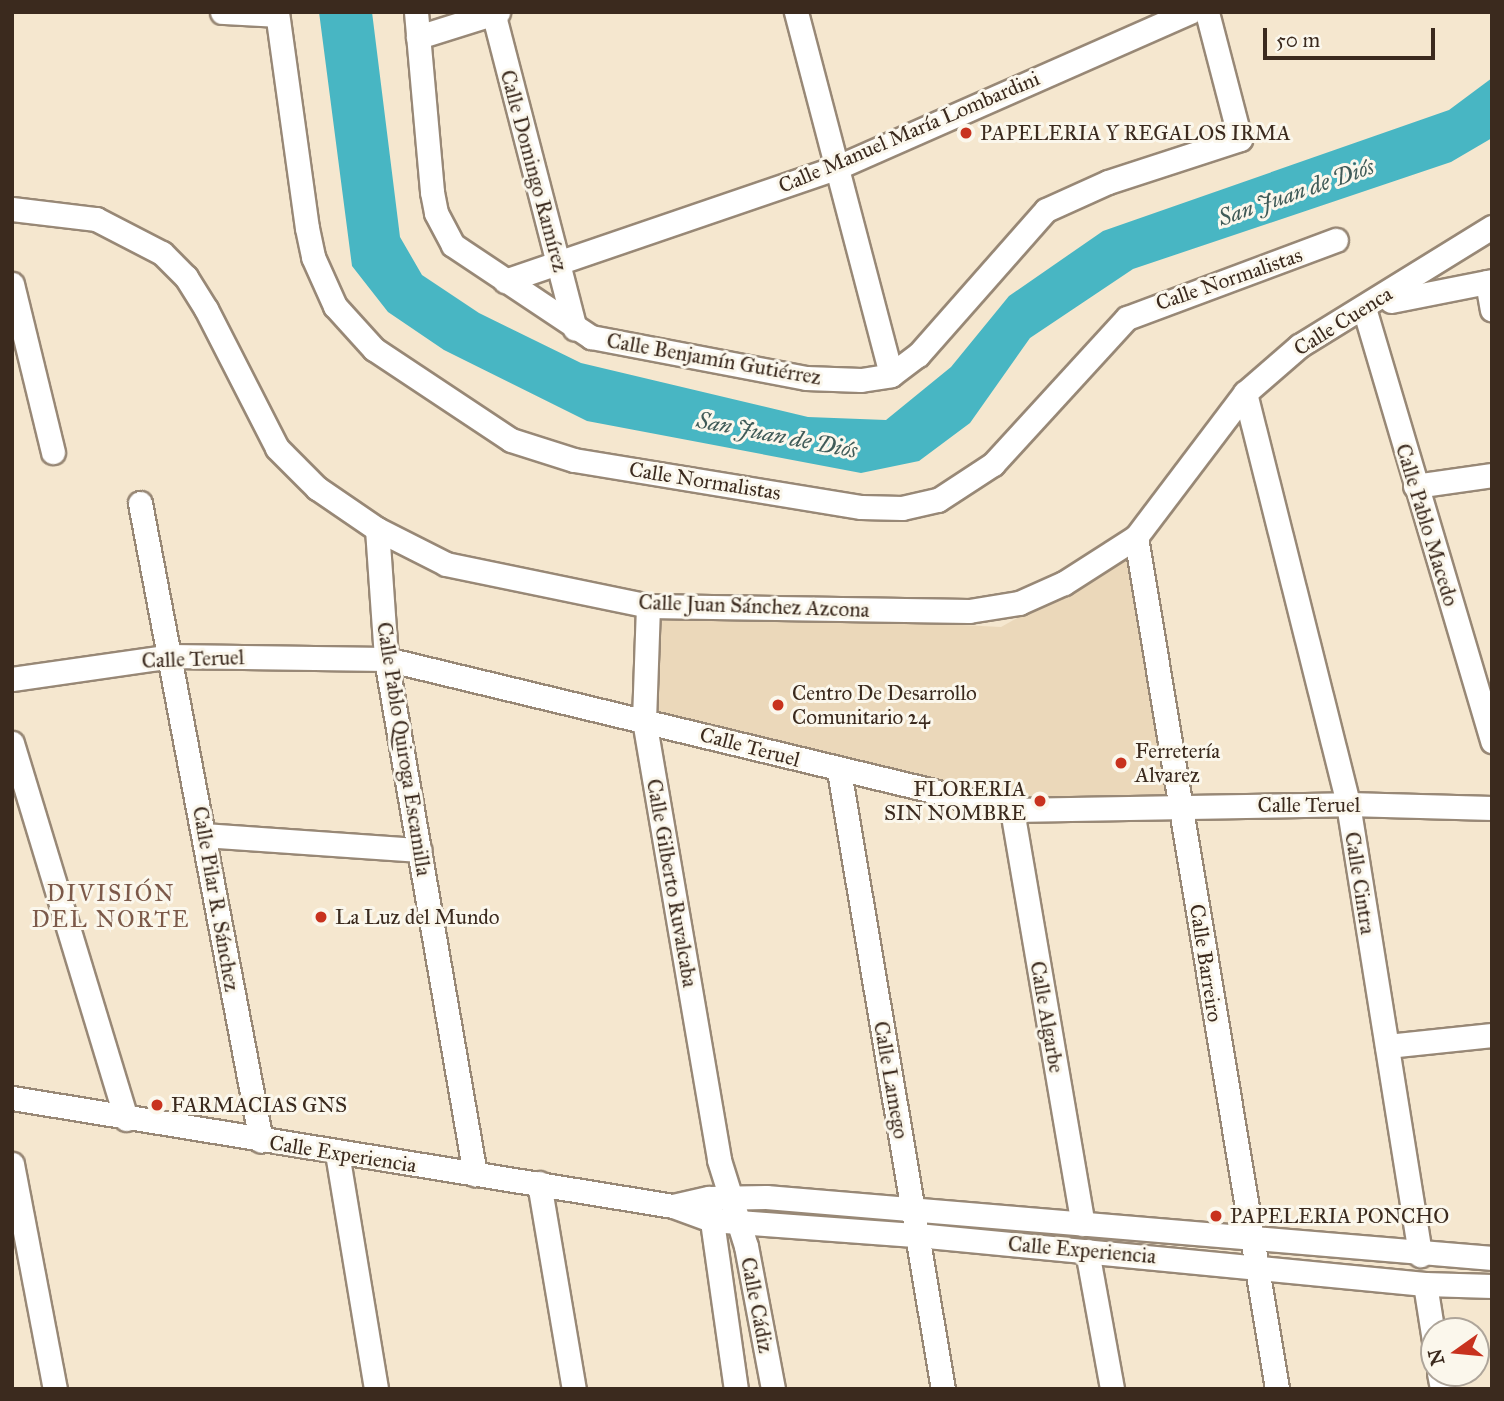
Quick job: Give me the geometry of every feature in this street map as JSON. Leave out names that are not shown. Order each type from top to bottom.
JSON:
[{"type":"street","points":[[222,12],[277,13]]},
{"type":"street","name":"Calle Benjamín Gutiérrez","points":[[416,12],[436,213],[453,245],[575,329],[611,343],[806,378],[861,380],[891,375],[918,355],[1046,210],[1108,182],[1240,139],[1207,12]]},
{"type":"street","points":[[796,12],[891,375]]},
{"type":"street","name":"Calle Manuel María Lombardini","points":[[505,281],[838,167],[1189,12]]},
{"type":"street","name":"Calle Normalistas","points":[[277,13],[307,228],[313,257],[335,306],[374,349],[511,440],[574,460],[862,507],[902,508],[938,500],[993,464],[1127,318],[1336,240]]},
{"type":"street","points":[[418,37],[494,13]]},
{"type":"street","name":"Calle Domingo Ramírez","points":[[494,13],[575,329]]},
{"type":"street","name":"Calle Juan Sánchez Azcona","points":[[12,209],[96,219],[162,253],[186,277],[206,309],[276,448],[317,488],[377,529],[446,564],[648,606],[969,611],[1019,603],[1136,537]]},
{"type":"street","name":"Calle Cuenca","points":[[1136,537],[1245,393],[1299,346],[1492,227]]},
{"type":"street","points":[[1364,308],[1424,291],[1489,281],[1492,310]]},
{"type":"street","points":[[12,284],[53,452]]},
{"type":"street","name":"Calle Pablo Macedo","points":[[1364,308],[1492,741]]},
{"type":"street","name":"Calle Cintra","points":[[1245,393],[1348,804],[1420,1255]]},
{"type":"street","points":[[1415,486],[1492,475]]},
{"type":"street","name":"Calle Pilar R. Sánchez","points":[[140,503],[261,1141]]},
{"type":"street","name":"Calle Pablo Quiroga Escamilla","points":[[377,529],[386,659],[475,1174]]},
{"type":"street","name":"Calle Barreiro","points":[[1136,537],[1277,1389]]},
{"type":"street","name":"Calle Gilberto Ruvalcaba","points":[[648,606],[644,720],[719,1160],[732,1197]]},
{"type":"street","name":"Calle Teruel","points":[[12,678],[171,656],[386,659],[644,720],[839,771],[1012,810],[1348,804],[1492,808]]},
{"type":"street","points":[[12,743],[126,1119]]},
{"type":"street","name":"Calle Lamego","points":[[839,771],[943,1389]]},
{"type":"street","name":"Calle Algarbe","points":[[1012,810],[1083,1224]]},
{"type":"street","points":[[204,835],[419,850]]},
{"type":"street","points":[[1387,1046],[1492,1035]]},
{"type":"street","name":"Calle Experiencia","points":[[12,1098],[261,1141],[673,1206],[710,1209],[739,1222],[917,1234],[1425,1284],[1492,1286]]},
{"type":"street","points":[[337,1153],[376,1389]]},
{"type":"street","name":"Calle Gilberto Ruvalcaba","points":[[719,1160],[710,1209],[736,1389]]},
{"type":"street","points":[[12,1164],[55,1389]]},
{"type":"street","points":[[539,1183],[574,1389]]},
{"type":"street","name":"Calle Experiencia","points":[[710,1209],[732,1197],[912,1207],[1251,1241],[1492,1258]]},
{"type":"street","name":"Calle Cádiz","points":[[732,1197],[773,1389]]},
{"type":"street","points":[[1087,1251],[1112,1389]]},
{"type":"street","points":[[1425,1284],[1430,1317]]},
{"type":"shaded area","points":[[1132,554],[1176,803],[1009,805],[645,717],[650,609],[1001,627]]},
{"type":"water","name":"San Juan de Diós","points":[[319,12],[372,12],[400,237],[422,275],[479,313],[581,363],[808,417],[886,420],[951,367],[1009,296],[1103,231],[1449,110],[1492,78],[1492,138],[1451,162],[1133,269],[1030,338],[970,423],[919,461],[861,473],[587,421],[444,350],[388,312],[352,266]]},
{"type":"place","name":"PAPELERIA Y REGALOS IRMA","points":[[966,133]]},
{"type":"place","name":"Centro De Desarrollo Comunitario 24","points":[[778,705]]},
{"type":"place","name":"Ferretería Alvarez","points":[[1121,763]]},
{"type":"place","name":"FLORERIA SIN NOMBRE","points":[[1040,801]]},
{"type":"place","name":"La Luz del Mundo","points":[[321,917]]},
{"type":"place","name":"FARMACIAS GNS","points":[[157,1105]]},
{"type":"place","name":"PAPELERIA PONCHO","points":[[1216,1216]]},
{"type":"district","name":"DIVISIÓN DEL NORTE","points":[[111,906]]}]
